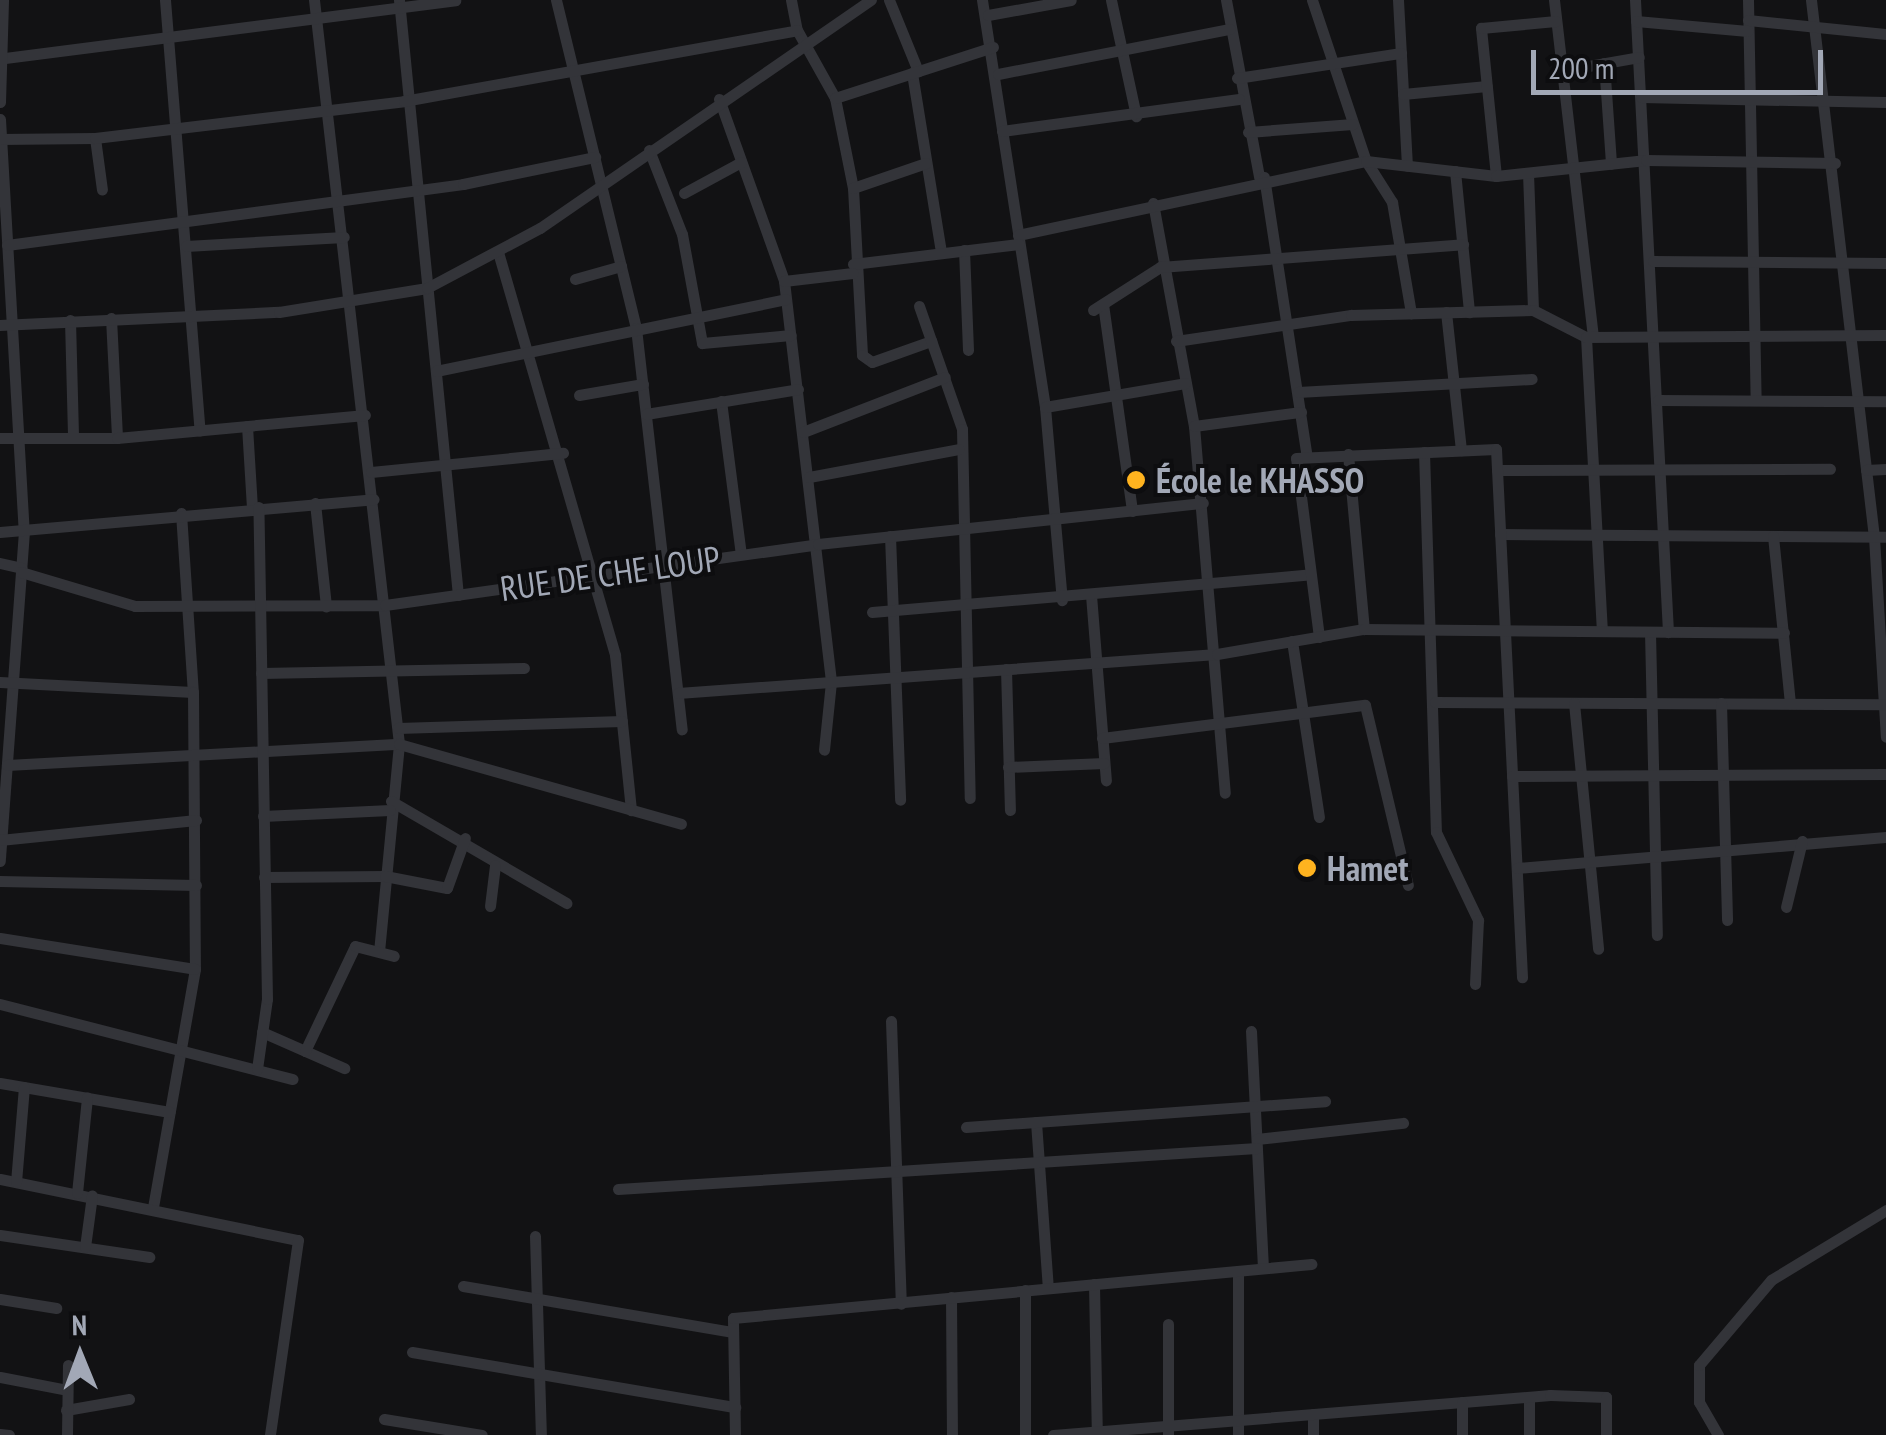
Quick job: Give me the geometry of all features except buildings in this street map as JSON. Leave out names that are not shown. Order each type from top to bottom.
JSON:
[{"type":"street","points":[[164,0],[186,221],[189,314],[200,430]]},
{"type":"street","points":[[314,0],[325,110],[354,303],[398,728],[379,951]]},
{"type":"street","points":[[5,58],[399,2],[455,0]]},
{"type":"street","points":[[556,0],[636,328],[682,730]]},
{"type":"street","points":[[791,0],[800,34],[835,98],[853,188],[853,268],[865,360],[932,340]]},
{"type":"street","points":[[6,324],[354,303],[427,288],[498,252],[601,184],[800,34],[871,0]]},
{"type":"street","points":[[889,0],[915,72],[941,253]]},
{"type":"street","points":[[982,0],[994,47],[1002,131],[1045,407],[1062,600]]},
{"type":"street","points":[[988,16],[1071,0]]},
{"type":"street","points":[[1112,0],[1136,116]]},
{"type":"street","points":[[1226,0],[1240,99],[1278,258],[1308,457]]},
{"type":"street","points":[[1312,0],[1366,161],[1392,202],[1411,313]]},
{"type":"street","points":[[1398,0],[1407,166]]},
{"type":"street","points":[[1554,0],[1590,337],[1602,632]]},
{"type":"street","points":[[1634,0],[1658,334],[1668,632]]},
{"type":"street","points":[[1748,0],[1756,400]]},
{"type":"street","points":[[1812,0],[1835,164],[1866,470],[1880,537],[1886,737]]},
{"type":"street","points":[[0,102],[5,58],[2,1]]},
{"type":"street","points":[[399,2],[404,101],[458,595]]},
{"type":"street","points":[[1636,21],[1814,26],[1886,34]]},
{"type":"street","points":[[1496,176],[1481,28],[1556,22]]},
{"type":"street","points":[[998,74],[1230,30]]},
{"type":"street","points":[[0,138],[95,138],[404,101],[800,34]]},
{"type":"street","points":[[835,98],[994,47]]},
{"type":"street","points":[[1236,78],[1401,53]]},
{"type":"street","points":[[1560,71],[1638,57]]},
{"type":"street","points":[[1604,63],[1611,164]]},
{"type":"street","points":[[1403,94],[1487,86]]},
{"type":"street","points":[[1642,97],[1886,102]]},
{"type":"street","points":[[718,99],[784,281],[818,544],[831,682],[824,750]]},
{"type":"street","points":[[1002,131],[1240,99]]},
{"type":"street","points":[[0,119],[7,245],[6,324],[24,531],[17,623],[6,683],[7,765],[0,862]]},
{"type":"street","points":[[1248,132],[1354,124]]},
{"type":"street","points":[[95,138],[102,190]]},
{"type":"street","points":[[649,150],[682,234],[696,315],[708,346],[791,335]]},
{"type":"street","points":[[7,245],[413,191],[594,157]]},
{"type":"street","points":[[784,281],[1018,239],[1261,177],[1366,161],[1496,176],[1646,160],[1835,164]]},
{"type":"street","points":[[684,193],[741,162]]},
{"type":"street","points":[[853,188],[926,163]]},
{"type":"street","points":[[1455,172],[1469,312]]},
{"type":"street","points":[[1528,173],[1533,310]]},
{"type":"street","points":[[1153,203],[1160,267],[1194,426],[1223,723],[1224,794]]},
{"type":"street","points":[[186,246],[344,236]]},
{"type":"street","points":[[1132,511],[1122,394],[1098,307],[1160,267],[1462,244]]},
{"type":"street","points":[[964,250],[968,350]]},
{"type":"street","points":[[498,252],[563,453],[594,576],[622,721],[631,810]]},
{"type":"street","points":[[1653,261],[1886,264]]},
{"type":"street","points":[[574,279],[621,266]]},
{"type":"street","points":[[436,372],[786,299]]},
{"type":"street","points":[[919,306],[961,422],[958,449],[970,798]]},
{"type":"street","points":[[1176,341],[1288,324],[1411,313],[1533,310],[1590,337],[1754,330],[1886,335]]},
{"type":"street","points":[[1446,312],[1461,450]]},
{"type":"street","points":[[111,318],[118,438]]},
{"type":"street","points":[[70,320],[73,438]]},
{"type":"street","points":[[803,432],[944,377]]},
{"type":"street","points":[[1298,392],[1453,379],[1532,378]]},
{"type":"street","points":[[1045,407],[1185,383]]},
{"type":"street","points":[[579,395],[643,384]]},
{"type":"street","points":[[646,414],[798,389]]},
{"type":"street","points":[[1658,400],[1886,402]]},
{"type":"street","points":[[721,402],[741,554]]},
{"type":"street","points":[[1194,426],[1301,412]]},
{"type":"street","points":[[0,438],[118,438],[366,415]]},
{"type":"street","points":[[247,426],[260,608],[264,877],[262,1032],[257,1069]]},
{"type":"street","points":[[809,476],[958,449]]},
{"type":"street","points":[[1320,637],[1305,575],[1296,458],[1496,449],[1522,976]]},
{"type":"street","points":[[1424,452],[1436,630],[1436,832],[1478,920],[1474,984]]},
{"type":"street","points":[[371,472],[563,453]]},
{"type":"street","points":[[1348,454],[1364,629]]},
{"type":"street","points":[[1497,470],[1660,465],[1830,469]]},
{"type":"street","points":[[1866,470],[1886,469]]},
{"type":"street","points":[[0,532],[181,513],[374,499]]},
{"type":"street","points":[[315,503],[326,606]]},
{"type":"street","name":"RUE DE CHE LOUP","points":[[0,563],[135,606],[189,609],[385,605],[818,544],[1203,503]]},
{"type":"street","points":[[153,1206],[195,968],[196,820],[189,609],[181,513]]},
{"type":"street","points":[[1500,534],[1880,537]]},
{"type":"street","points":[[890,536],[900,800]]},
{"type":"street","points":[[1773,536],[1790,703]]},
{"type":"street","points":[[872,612],[1062,600],[1210,579],[1305,575]]},
{"type":"street","points":[[1091,595],[1106,780]]},
{"type":"street","points":[[0,623],[17,623]]},
{"type":"street","points":[[678,693],[1217,654],[1364,629],[1784,633]]},
{"type":"street","points":[[1650,632],[1657,935]]},
{"type":"street","points":[[1292,641],[1319,817]]},
{"type":"street","points":[[260,673],[524,668]]},
{"type":"street","points":[[1006,670],[1010,810]]},
{"type":"street","points":[[6,683],[192,692]]},
{"type":"street","points":[[1435,702],[1885,704]]},
{"type":"street","points":[[1574,703],[1598,949]]},
{"type":"street","points":[[1721,703],[1726,920]]},
{"type":"street","points":[[1102,738],[1365,706],[1408,885]]},
{"type":"street","points":[[398,728],[622,721]]},
{"type":"street","points":[[7,765],[399,744],[681,824]]},
{"type":"street","points":[[1008,767],[1104,763]]},
{"type":"street","points":[[1512,776],[1886,774]]},
{"type":"street","points":[[263,816],[390,806],[465,838],[494,866],[566,903]]},
{"type":"street","points":[[1,840],[196,820]]},
{"type":"street","points":[[264,877],[385,876],[447,888],[465,838]]},
{"type":"street","points":[[1516,868],[1656,858],[1724,844],[1886,838]]},
{"type":"street","points":[[1786,907],[1802,841]]},
{"type":"street","points":[[490,906],[494,866]]},
{"type":"street","points":[[0,880],[196,885]]},
{"type":"street","points":[[0,938],[195,968]]},
{"type":"street","points":[[306,1051],[356,946],[394,956]]},
{"type":"street","points":[[0,1004],[293,1078]]},
{"type":"street","points":[[891,1021],[901,1304]]},
{"type":"street","points":[[1252,1031],[1262,1268]]},
{"type":"street","points":[[262,1032],[344,1068]]},
{"type":"street","points":[[0,1083],[170,1112]]},
{"type":"street","points":[[16,1182],[24,1087]]},
{"type":"street","points":[[78,1193],[87,1098]]},
{"type":"street","points":[[966,1127],[1325,1102]]},
{"type":"street","points":[[1036,1122],[1048,1288]]},
{"type":"street","points":[[618,1189],[1257,1144],[1403,1123]]},
{"type":"street","points":[[0,1179],[153,1206],[298,1240],[270,1435]]},
{"type":"street","points":[[84,1248],[92,1196]]},
{"type":"street","points":[[1718,1435],[1699,1402],[1699,1365],[1771,1280],[1886,1210]]},
{"type":"street","points":[[0,1235],[149,1257]]},
{"type":"street","points":[[536,1236],[541,1435]]},
{"type":"street","points":[[735,1435],[733,1318],[1311,1264]]},
{"type":"street","points":[[1238,1271],[1238,1435]]},
{"type":"street","points":[[1094,1284],[1097,1433]]},
{"type":"street","points":[[463,1286],[734,1332]]},
{"type":"street","points":[[1025,1290],[1025,1435]]},
{"type":"street","points":[[951,1297],[952,1435]]},
{"type":"street","points":[[0,1300],[56,1308]]},
{"type":"street","points":[[1168,1324],[1168,1430]]},
{"type":"street","points":[[412,1352],[735,1406]]},
{"type":"street","points":[[67,1435],[68,1365]]},
{"type":"street","points":[[0,1377],[67,1390]]},
{"type":"street","points":[[1053,1435],[1168,1430],[1238,1420],[1462,1402],[1606,1397],[1606,1435]]},
{"type":"street","points":[[66,1410],[130,1399]]},
{"type":"street","points":[[1528,1400],[1529,1435]]},
{"type":"street","points":[[1462,1402],[1462,1435]]},
{"type":"street","points":[[1313,1414],[1313,1435]]},
{"type":"street","points":[[384,1419],[482,1435]]},
{"type":"street","points":[[0,1434],[9,1435]]},
{"type":"place","name":"École le KHASSO","points":[[1136,480]]},
{"type":"place","name":"Hamet","points":[[1307,868]]}]
